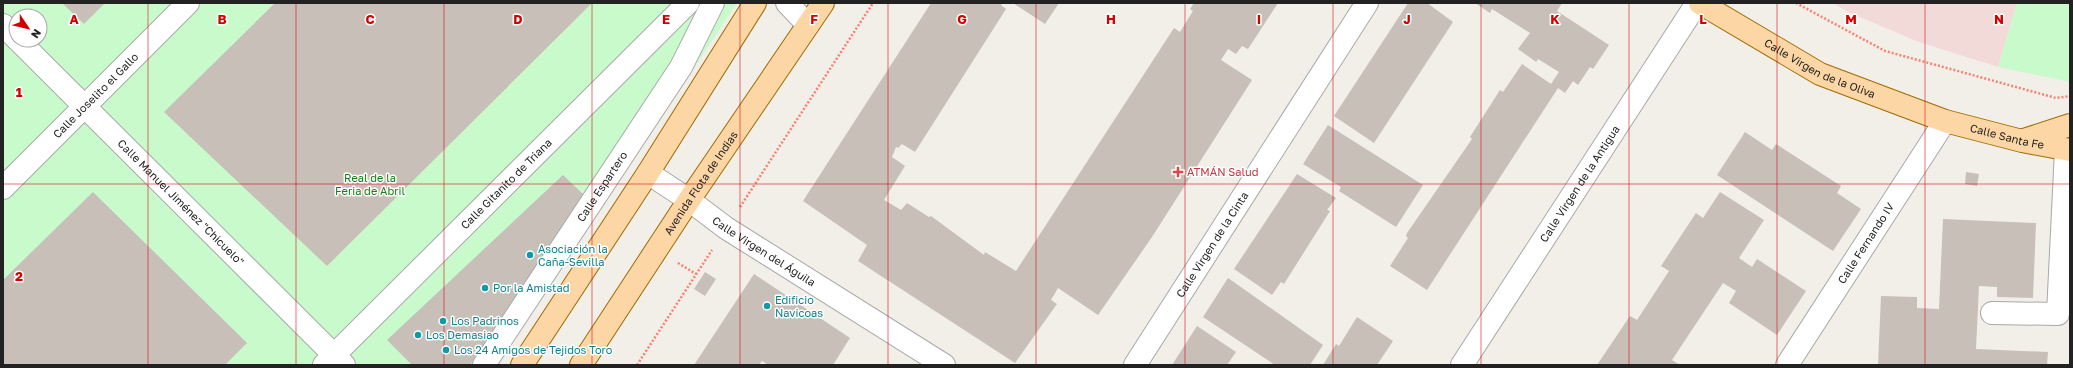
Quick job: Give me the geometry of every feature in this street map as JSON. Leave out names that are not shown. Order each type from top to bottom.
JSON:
[{"type":"main road","points":[[522,365],[648,173],[755,3]]},
{"type":"main road","name":"Avenida Flota de Indias","points":[[581,365],[689,200],[823,3]]},
{"type":"main road","name":"Calle Virgen de la Oliva","points":[[1700,3],[1820,74],[1945,121]]},
{"type":"main road","name":"Calle Santa Fe","points":[[1945,121],[2022,141],[2068,150]]},
{"type":"main road","points":[[2022,141],[2070,125]]},
{"type":"street","name":"Calle Joselito el Gallo","points":[[3,188],[188,3]]},
{"type":"street","name":"Calle Gitanito de Triana","points":[[334,362],[688,3]]},
{"type":"street","name":"Calle Espartero","points":[[484,365],[681,67],[713,3]]},
{"type":"street","points":[[787,3],[808,25]]},
{"type":"street","name":"Calle Virgen de la Cinta","points":[[1135,365],[1367,3]]},
{"type":"street","name":"Calle Virgen de la Antigua","points":[[1462,365],[1697,3]]},
{"type":"street","name":"Calle Manuel Jiménez \"Chicuelo\"","points":[[26,48],[334,362]]},
{"type":"street","name":"Calle Fernando IV","points":[[1787,365],[1945,121]]},
{"type":"street","points":[[1992,313],[2058,314],[2068,150]]},
{"type":"street","name":"Calle Virgen del Águila","points":[[648,173],[689,200],[726,228],[944,365]]},
{"type":"path","points":[[737,212],[873,3]]},
{"type":"path","points":[[1796,3],[1885,50],[2056,98],[2070,96]]},
{"type":"path","points":[[637,365],[713,249]]},
{"type":"path","points":[[675,261],[696,274]]},
{"type":"shaded area","points":[[1833,3],[2017,3],[1998,67],[1919,42],[1850,13]]},
{"type":"green space","name":"Real de la Feria de Abril","points":[[3,3],[737,3],[497,365],[3,365]]},
{"type":"green space","points":[[2017,3],[2070,3],[2070,82],[1998,67]]},
{"type":"building","points":[[62,3],[105,3],[84,24]]},
{"type":"building","points":[[275,3],[592,3],[327,266],[164,112]]},
{"type":"building","points":[[931,3],[1002,3],[1001,5],[1006,9],[915,152],[902,144],[898,148],[896,147],[892,157],[905,166],[884,200],[901,210],[907,203],[929,217],[931,216],[984,255],[985,252],[1016,271],[1174,28],[1180,32],[1193,11],[1190,9],[1194,3],[1278,3],[1248,49],[1242,46],[1236,54],[1228,49],[1221,60],[1252,80],[1152,237],[1098,315],[1058,288],[1051,300],[1057,304],[1015,363],[858,261],[867,245],[803,201]]},
{"type":"building","points":[[1013,3],[1059,3],[1045,24]]},
{"type":"building","points":[[1408,3],[1427,3],[1453,22],[1374,143],[1334,116]]},
{"type":"building","points":[[1475,3],[1562,3],[1557,11],[1609,45],[1593,69],[1590,67],[1578,85],[1573,81],[1565,93],[1558,88],[1427,290],[1390,266],[1408,238],[1406,236],[1407,233],[1472,139],[1470,137],[1500,90],[1503,92],[1522,64],[1551,84],[1559,72],[1538,59],[1536,62],[1518,49],[1530,33],[1492,9],[1490,13]]},
{"type":"building","points":[[1328,125],[1423,185],[1396,227],[1339,191],[1341,187],[1303,164]]},
{"type":"building","points":[[1745,132],[1772,150],[1776,144],[1841,186],[1837,193],[1861,209],[1833,251],[1717,175]]},
{"type":"building","points":[[1966,172],[1979,174],[1977,186],[1965,184]]},
{"type":"building","points":[[1297,174],[1336,198],[1327,210],[1330,211],[1284,284],[1281,282],[1272,295],[1234,269]]},
{"type":"building","points":[[563,175],[585,196],[470,365],[412,365],[387,340]]},
{"type":"building","points":[[93,192],[247,343],[225,365],[3,365],[3,280]]},
{"type":"building","points":[[1720,192],[1764,220],[1739,258],[1752,267],[1757,259],[1806,291],[1777,335],[1729,303],[1736,291],[1723,283],[1672,360],[1680,365],[1597,365],[1630,316],[1637,320],[1669,271],[1661,266],[1696,213],[1703,218]]},
{"type":"building","points":[[1943,219],[2036,223],[2033,298],[1997,297],[1997,287],[1979,286],[1976,349],[2048,352],[2047,365],[1878,365],[1881,296],[1917,297],[1917,308],[1939,309]]},
{"type":"building","points":[[705,272],[716,279],[705,296],[694,289]]},
{"type":"building","name":"Edificio Navicoas","points":[[754,274],[850,338],[833,365],[768,365],[762,361],[759,365],[694,365]]},
{"type":"building","points":[[1228,278],[1323,345],[1310,365],[1275,365],[1203,317]]},
{"type":"building","points":[[1357,317],[1393,341],[1377,365],[1323,365],[1336,344],[1339,346]]},
{"type":"building","points":[[1197,326],[1236,352],[1227,365],[1172,365]]},
{"type":"place","name":"ATMÁN Salud","points":[[1178,172]]},
{"type":"place","name":"Asociación la Caña-Sevilla","points":[[530,255]]},
{"type":"place","name":"Por la Amistad","points":[[485,288]]},
{"type":"place","name":"Edificio Navicoas","points":[[767,306]]},
{"type":"place","name":"Los Padrinos","points":[[443,321]]},
{"type":"place","name":"Los Demasiao","points":[[418,335]]},
{"type":"place","name":"Los 24 Amigos de Tejidos Toro","points":[[446,350]]}]
